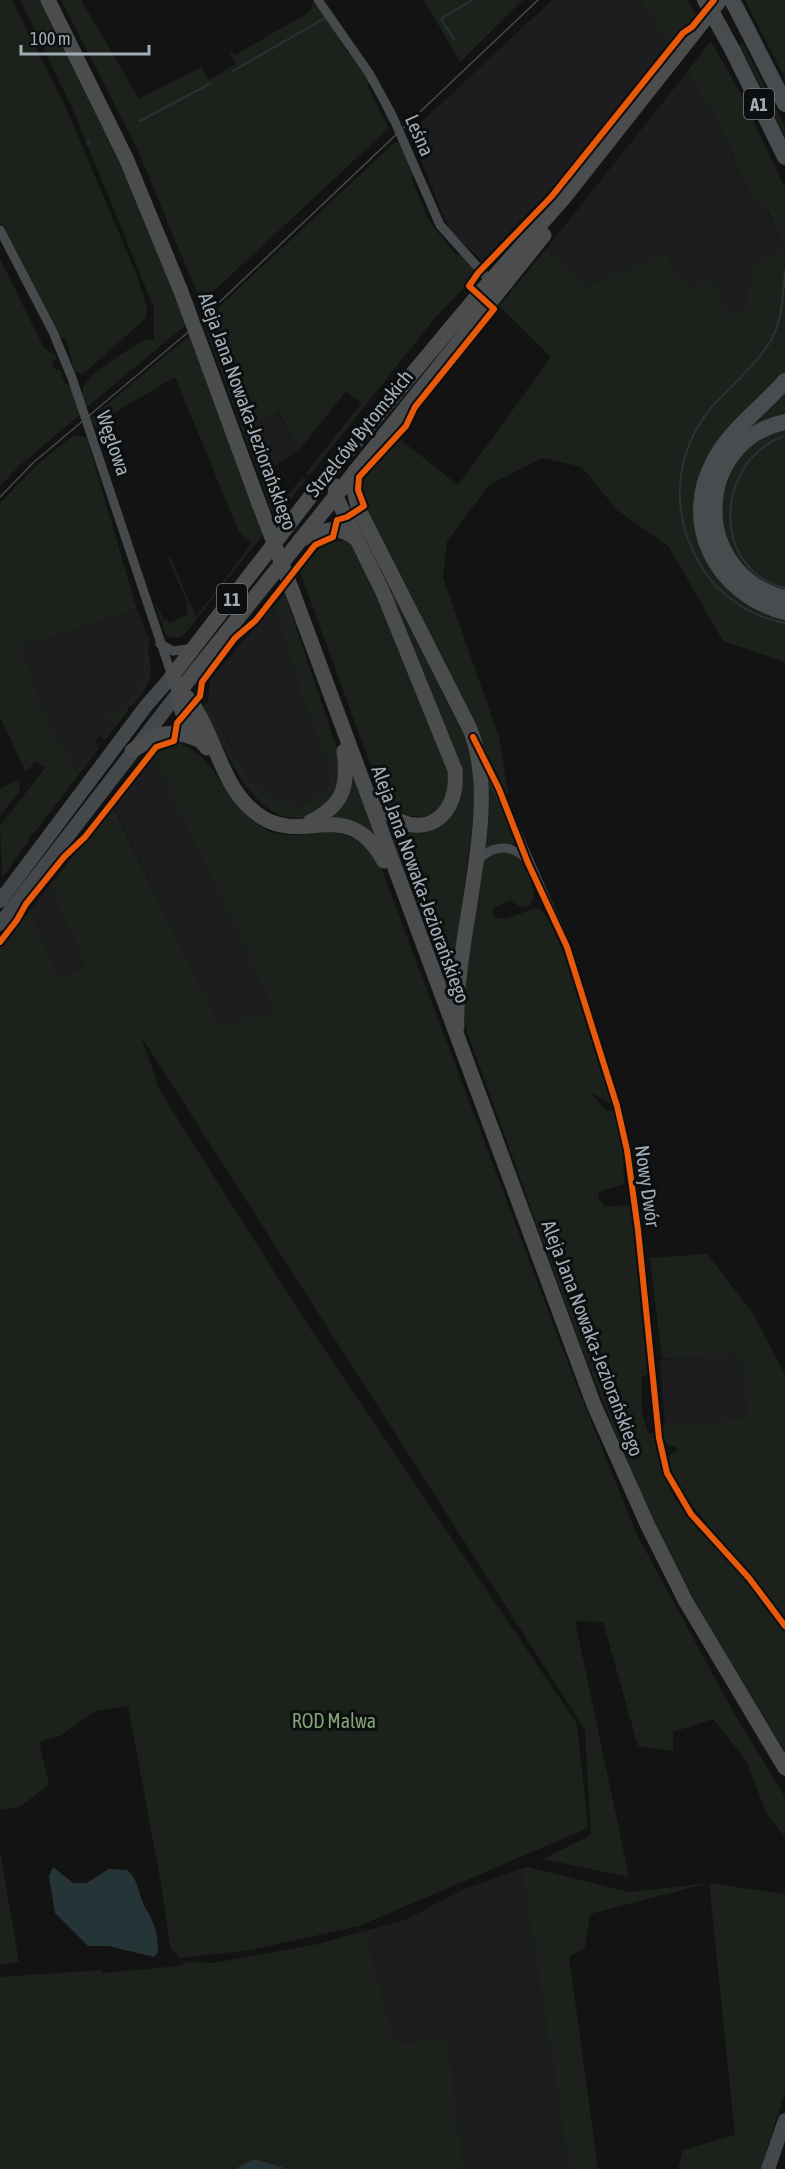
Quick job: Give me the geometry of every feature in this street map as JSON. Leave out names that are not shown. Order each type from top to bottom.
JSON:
[{"type":"highway","name":"A1","points":[[705,0],[785,157]]},
{"type":"highway","name":"A1","points":[[732,0],[785,104]]},
{"type":"highway","points":[[785,381],[736,432],[715,458],[703,489],[701,512],[705,538],[724,575],[748,597],[785,612]]},
{"type":"highway","points":[[785,422],[755,434],[737,450],[723,470],[714,506],[720,542],[734,567],[754,585],[785,598]]},
{"type":"main road","name":"Aleja Jana Nowaka-Jeziorańskiego","points":[[48,0],[126,158],[180,289],[457,1042],[616,1457],[685,1600],[785,1768]]},
{"type":"main road","name":"Strzelców Bytomskich","points":[[0,901],[146,706],[196,647],[345,454],[490,281],[570,190],[720,0]]},
{"type":"main road","name":"Strzelców Bytomskich","points":[[0,924],[132,751],[298,541],[732,0]]},
{"type":"main road","points":[[345,454],[335,495],[382,590],[446,746],[454,771],[456,789],[452,803],[444,813],[421,825],[408,825],[384,812],[359,775]]},
{"type":"main road","points":[[355,471],[352,483],[360,510],[474,737],[482,783],[474,866],[456,988],[457,1042]]},
{"type":"main road","points":[[308,501],[322,495],[335,495],[360,510]]},
{"type":"main road","points":[[298,541],[330,528],[343,530],[358,541]]},
{"type":"main road","points":[[205,661],[193,694],[193,704],[219,762],[242,798],[262,817],[285,826],[332,823],[352,829],[368,838],[377,848],[403,895]]},
{"type":"main road","points":[[172,676],[179,692],[179,708],[182,716],[219,762]]},
{"type":"main road","points":[[179,692],[193,704]]},
{"type":"main road","points":[[305,825],[334,807],[343,794],[346,761],[341,728]]},
{"type":"main road","points":[[132,751],[166,732],[186,734],[199,740]]},
{"type":"main road","points":[[768,2169],[785,2120]]},
{"type":"street","name":"Leśna","points":[[318,0],[369,73],[392,115],[440,225],[490,281]]},
{"type":"street","name":"Węglowa","points":[[0,230],[45,315],[72,378],[172,676]]},
{"type":"street","points":[[160,644],[180,651],[196,647]]},
{"type":"street","name":"Nowy Dwór","points":[[474,737],[499,789],[528,863],[567,946],[601,1051],[623,1131],[644,1274],[659,1438],[667,1473],[691,1514],[749,1578],[785,1626]]},
{"type":"street","points":[[474,866],[486,852],[502,848],[520,853],[528,863]]},
{"type":"shaded area","points":[[552,0],[641,0],[669,47],[573,166],[482,261],[449,230],[410,133]]},
{"type":"shaded area","points":[[687,72],[718,122],[751,200],[755,199],[767,210],[785,250],[752,264],[744,314],[732,320],[712,278],[688,288],[664,252],[589,286],[547,248]]},
{"type":"shaded area","points":[[277,412],[300,449],[273,467],[259,422]]},
{"type":"shaded area","points":[[274,605],[301,697],[328,765],[329,785],[319,797],[296,806],[283,806],[259,790],[238,761],[208,703],[210,680]]},
{"type":"shaded area","points":[[137,610],[148,638],[141,662],[145,676],[115,726],[95,740],[98,746],[76,773],[44,711],[21,646]]},
{"type":"shaded area","points":[[154,756],[275,1012],[220,1026],[114,807]]},
{"type":"shaded area","points":[[50,885],[85,966],[59,978],[30,910]]},
{"type":"shaded area","points":[[740,1353],[747,1418],[665,1425],[660,1360]]},
{"type":"shaded area","points":[[53,1867],[73,1883],[86,1883],[109,1869],[127,1870],[136,1883],[155,1928],[158,1952],[154,1957],[109,1946],[88,1946],[55,1913],[49,1876]]},
{"type":"shaded area","points":[[521,1869],[569,2169],[464,2169],[448,2037],[396,2045],[365,1931],[405,1920],[464,1889]]},
{"type":"shaded area","points":[[254,2159],[288,2169],[235,2169]]},
{"type":"green space","points":[[0,0],[12,0],[67,110],[137,276],[147,308],[146,318],[82,375],[74,370],[67,340],[60,337],[0,222]]},
{"type":"green space","points":[[20,0],[42,0],[130,179],[186,325],[87,407],[83,390],[90,378],[133,347],[148,339],[154,341],[154,308],[74,112]]},
{"type":"green space","points":[[61,0],[81,0],[139,99],[201,67],[209,80],[236,64],[228,50],[235,55],[308,13],[312,8],[311,1],[324,16],[326,15],[347,47],[345,49],[348,53],[351,52],[371,82],[367,85],[389,128],[216,289],[199,298],[137,148]]},
{"type":"green space","points":[[424,0],[523,0],[460,62]]},
{"type":"green space","points":[[641,0],[688,0],[697,17],[691,25],[683,28],[669,47]]},
{"type":"green space","points":[[745,0],[785,0],[785,78]]},
{"type":"green space","points":[[711,41],[741,94],[785,188],[785,249],[768,210],[762,212],[756,199],[752,201],[718,122],[687,72]]},
{"type":"green space","points":[[742,42],[785,126],[785,136],[740,45]]},
{"type":"green space","points":[[395,142],[401,144],[414,174],[411,178],[429,221],[456,255],[461,255],[476,271],[475,276],[434,319],[309,476],[306,473],[362,403],[346,391],[300,449],[278,412],[259,422],[269,447],[267,453],[286,497],[302,478],[306,480],[275,519],[203,322]]},
{"type":"green space","points":[[547,248],[589,286],[664,252],[688,287],[712,278],[732,319],[744,314],[752,264],[785,249],[785,372],[725,435],[697,520],[785,616],[785,662],[723,641],[669,547],[617,510],[582,467],[542,458],[489,485],[447,541],[443,578],[499,737],[509,798],[365,509],[359,484],[369,468],[401,440],[458,485],[551,357],[499,306]]},
{"type":"green space","points":[[0,259],[44,348],[57,357],[52,364],[54,369],[60,370],[64,382],[71,387],[81,414],[20,465],[0,486]]},
{"type":"green space","points":[[190,335],[263,534],[184,635],[178,638],[166,636],[153,598],[164,620],[167,619],[169,623],[188,615],[186,606],[188,605],[168,558],[170,557],[196,617],[252,543],[239,532],[175,377],[112,414],[96,428],[91,418]]},
{"type":"green space","points":[[785,388],[785,417],[753,431],[730,453],[716,480],[712,511],[716,541],[730,568],[753,589],[785,602],[785,606],[763,599],[743,587],[728,571],[716,551],[709,530],[706,508],[709,485],[725,452],[740,433]]},
{"type":"green space","points":[[785,428],[785,593],[754,579],[729,550],[720,500],[729,473],[745,450],[771,432]]},
{"type":"green space","points":[[79,435],[87,438],[137,610],[21,646],[44,711],[76,772],[98,746],[99,748],[33,834],[28,836],[29,840],[2,878],[0,826],[45,768],[36,761],[26,772],[0,717],[0,503],[38,464],[73,436]]},
{"type":"green space","points":[[350,541],[359,551],[447,765],[448,783],[445,797],[431,814],[420,817],[408,815],[382,797],[300,572],[323,544]]},
{"type":"green space","points":[[395,591],[469,742],[473,757],[474,814],[450,992],[447,991],[385,820],[406,829],[457,798],[388,594]]},
{"type":"green space","points":[[285,594],[343,767],[341,788],[332,801],[313,815],[292,818],[274,812],[258,800],[244,783],[220,742],[203,705],[208,703],[240,764],[255,784],[271,798],[289,805],[308,802],[329,785],[328,765],[301,697],[274,605]]},
{"type":"green space","points":[[147,635],[150,640],[148,651],[151,674],[147,684],[104,741],[101,736],[115,726],[105,710],[124,709],[145,676],[141,662]]},
{"type":"green space","name":"ROD Malwa","points":[[178,743],[204,759],[242,809],[265,829],[287,835],[340,834],[351,837],[377,857],[572,1374],[637,1535],[734,1713],[785,1797],[785,1837],[766,1813],[746,1760],[713,1719],[673,1732],[673,1751],[638,1746],[603,1622],[575,1621],[629,1877],[543,1859],[591,1835],[585,1730],[141,1036],[160,1091],[306,1322],[577,1724],[588,1828],[359,1926],[251,1950],[180,1958],[170,1948],[162,1889],[128,1706],[95,1711],[60,1736],[39,1742],[49,1785],[19,1807],[0,1810],[0,947],[30,910],[59,978],[85,966],[50,885],[113,807],[220,1025],[275,1012],[154,756],[160,748]]},
{"type":"green space","points":[[354,772],[380,842],[326,819],[350,792]]},
{"type":"green space","points":[[488,774],[516,841],[512,845],[496,844],[483,852]]},
{"type":"green space","points":[[19,781],[20,791],[0,816],[0,789]]},
{"type":"green space","points":[[497,851],[512,853],[520,859],[527,868],[533,891],[532,900],[528,906],[521,907],[510,900],[493,908],[494,917],[504,919],[537,908],[546,916],[568,964],[612,1104],[590,1092],[606,1111],[614,1111],[623,1151],[624,1184],[599,1192],[598,1197],[604,1207],[628,1205],[631,1210],[649,1373],[642,1377],[642,1412],[648,1433],[655,1433],[663,1474],[675,1499],[761,1597],[785,1632],[785,1752],[691,1594],[635,1478],[584,1352],[467,1033],[462,1004],[483,858]]},
{"type":"green space","points":[[707,1254],[753,1313],[785,1375],[785,1617],[685,1497],[668,1464],[668,1456],[677,1451],[676,1447],[665,1444],[662,1425],[747,1418],[740,1354],[662,1359],[650,1258]]},
{"type":"green space","points":[[0,1851],[19,1962],[0,1965]]},
{"type":"green space","points":[[527,1867],[630,1892],[709,1883],[590,1914],[585,1948],[569,1957],[598,2169],[569,2169],[521,1869]]},
{"type":"green space","points":[[709,1883],[785,1894],[785,2092],[761,2169],[678,2169],[683,2150],[735,2135]]},
{"type":"green space","points":[[365,1931],[396,2045],[448,2037],[464,2169],[0,2169],[0,1977],[102,1970],[103,1973],[179,1966],[187,1962],[214,1963],[318,1944]]},
{"type":"waterway","points":[[454,39],[441,19],[472,0]]},
{"type":"waterway","points":[[233,71],[325,18]]},
{"type":"waterway","points":[[140,121],[211,83]]},
{"type":"waterway","points":[[384,109],[389,120]]},
{"type":"waterway","points":[[785,270],[777,328],[762,354],[717,401],[698,427],[689,446],[680,486],[680,506],[684,527],[691,547],[708,577],[737,604],[760,616],[785,623]]},
{"type":"waterway","points":[[785,436],[762,448],[745,467],[734,489],[730,514],[733,538],[743,560],[760,577],[785,588]]},
{"type":"tram line","points":[[0,497],[34,462],[186,334],[538,0]]},
{"type":"cycle path","points":[[0,942],[26,904],[64,857],[85,837],[156,747],[174,741],[177,723],[200,696],[202,682],[235,638],[256,620],[315,545],[333,537],[337,520],[347,517],[364,506],[358,490],[359,477],[406,426],[415,407],[494,309],[469,286],[478,273],[552,196],[683,33],[692,27],[714,0]]},
{"type":"cycle path","points":[[473,737],[499,789],[528,863],[567,947],[617,1106],[627,1150],[638,1230],[659,1438],[667,1473],[691,1514],[749,1578],[785,1626]]}]
